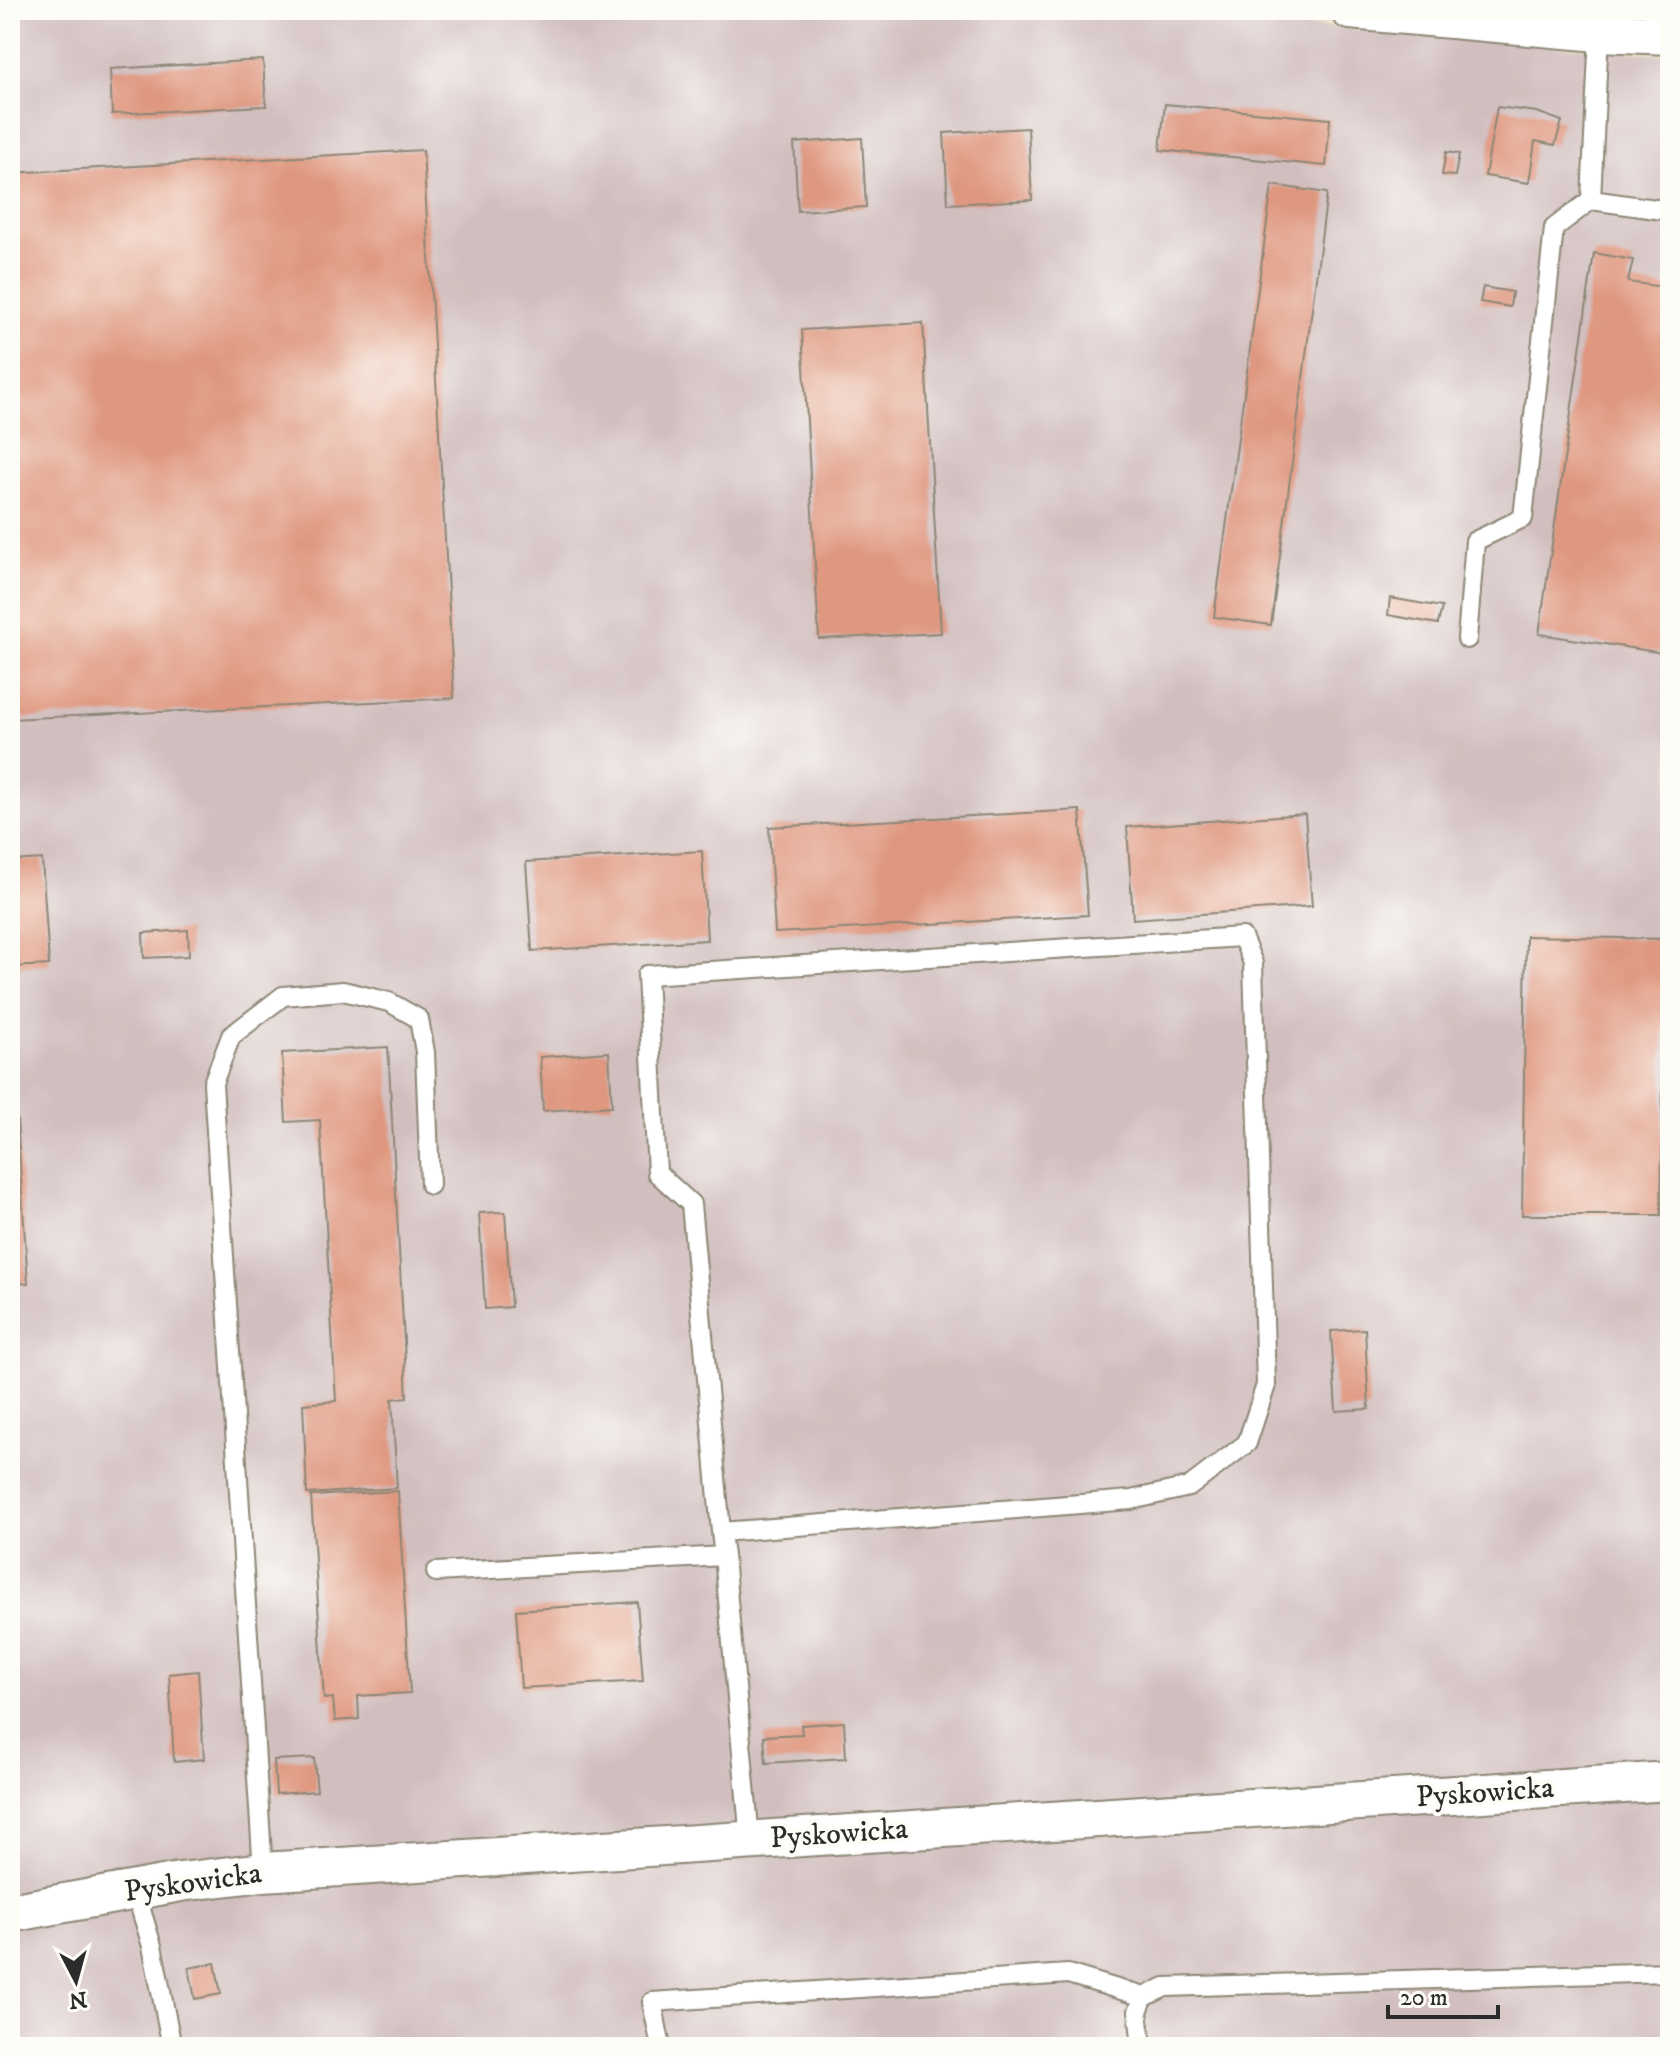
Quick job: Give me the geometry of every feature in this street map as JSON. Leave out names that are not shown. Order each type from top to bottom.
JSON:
[{"type":"street","points":[[1350,10],[1599,32],[1670,35]]},
{"type":"street","name":"Pyskowicka","points":[[10,1913],[135,1890],[263,1872],[1670,1781]]},
{"type":"lane","points":[[1591,200],[1599,32]]},
{"type":"lane","points":[[1467,639],[1475,541],[1523,518],[1554,228],[1591,200],[1670,211]]},
{"type":"lane","points":[[721,1532],[1131,1500],[1189,1487],[1247,1443],[1266,1385],[1254,977],[1253,963],[1242,937],[647,975],[657,1173],[691,1204],[721,1532],[750,1840]]},
{"type":"lane","points":[[263,1872],[213,1083],[231,1036],[283,996],[343,991],[389,1002],[419,1019],[425,1052],[430,1185]]},
{"type":"lane","points":[[436,1572],[724,1556]]},
{"type":"lane","points":[[135,1890],[152,1946],[172,2047]]},
{"type":"lane","points":[[1142,2047],[1138,2011],[1144,1997],[1165,1987],[1670,1972]]},
{"type":"lane","points":[[661,2047],[652,2002],[1068,1974],[1144,1997]]},
{"type":"shaded area","points":[[10,10],[1126,10],[1670,55],[1670,2047],[10,2047]]},
{"type":"green space","points":[[1548,10],[1670,10],[1670,15]]},
{"type":"building","points":[[263,60],[266,106],[112,114],[110,69]]},
{"type":"building","points":[[1165,104],[1330,119],[1326,166],[1160,150]]},
{"type":"building","points":[[1497,107],[1537,112],[1562,121],[1555,145],[1535,141],[1529,183],[1485,176]]},
{"type":"building","points":[[1028,128],[1032,200],[948,204],[944,133]]},
{"type":"building","points":[[862,138],[866,207],[798,211],[794,143]]},
{"type":"building","points":[[423,150],[454,698],[10,719],[10,173]]},
{"type":"building","points":[[1446,152],[1459,154],[1455,176],[1442,175]]},
{"type":"building","points":[[1272,185],[1327,193],[1271,625],[1214,617]]},
{"type":"building","points":[[1594,253],[1633,260],[1628,282],[1670,288],[1670,654],[1539,634]]},
{"type":"building","points":[[1483,287],[1512,292],[1510,307],[1480,302]]},
{"type":"building","points":[[923,323],[941,633],[819,639],[802,330]]},
{"type":"building","points":[[1390,598],[1442,607],[1438,624],[1388,615]]},
{"type":"building","points":[[1080,810],[1088,915],[775,933],[769,827]]},
{"type":"building","points":[[1305,814],[1312,906],[1133,919],[1127,827]]},
{"type":"building","points":[[702,851],[707,940],[532,951],[526,862]]},
{"type":"building","points":[[42,859],[49,965],[10,967],[10,861]]},
{"type":"building","points":[[188,930],[189,956],[144,958],[143,933]]},
{"type":"building","points":[[1526,936],[1665,939],[1661,1215],[1522,1215]]},
{"type":"building","points":[[388,1047],[407,1397],[392,1399],[397,1488],[307,1494],[303,1404],[336,1401],[320,1120],[286,1122],[282,1053]]},
{"type":"building","points":[[609,1052],[612,1106],[543,1111],[540,1057]]},
{"type":"building","points":[[17,1119],[28,1283],[10,1284],[10,1120]]},
{"type":"building","points":[[505,1212],[511,1307],[485,1309],[479,1213]]},
{"type":"building","points":[[1365,1329],[1369,1409],[1336,1411],[1331,1331]]},
{"type":"building","points":[[398,1491],[410,1693],[358,1696],[359,1719],[335,1721],[333,1698],[324,1699],[311,1496]]},
{"type":"building","points":[[637,1602],[643,1681],[521,1688],[516,1610]]},
{"type":"building","points":[[198,1671],[204,1759],[174,1762],[169,1674]]},
{"type":"building","points":[[844,1722],[846,1758],[766,1763],[764,1736],[802,1734],[801,1725]]},
{"type":"building","points":[[314,1758],[317,1791],[276,1794],[274,1760]]},
{"type":"building","points":[[215,1963],[221,1994],[195,1999],[189,1968]]}]
